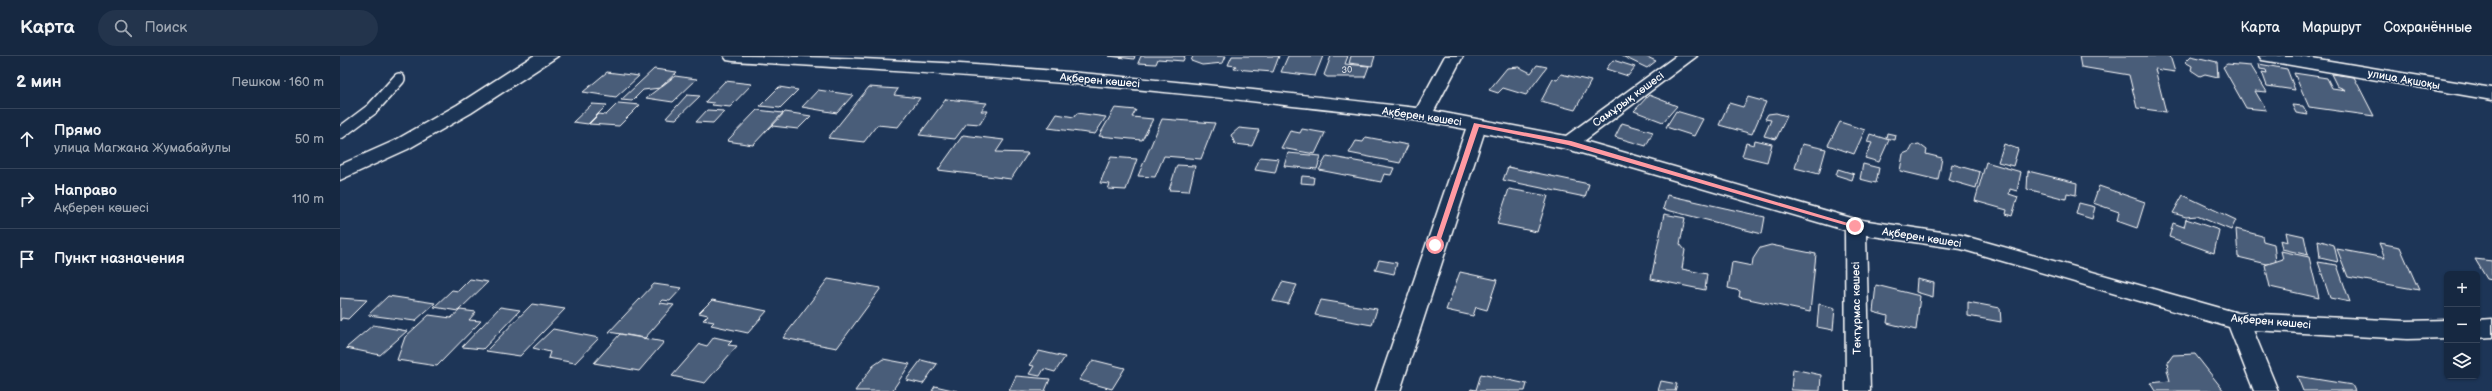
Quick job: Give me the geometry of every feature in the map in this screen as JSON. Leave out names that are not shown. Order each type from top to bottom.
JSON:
[{"type":"street","points":[[340,173],[401,145],[464,109],[536,61],[549,56]]},
{"type":"street","name":"Ақберен көшесі","points":[[733,56],[968,62],[1423,115],[1569,143],[1855,226],[1961,242],[2238,321],[2407,330],[2444,329]]},
{"type":"street","points":[[1423,115],[1454,56]]},
{"type":"street","name":"Самұрық көшесі","points":[[1569,143],[1688,56]]},
{"type":"street","name":"улица Ақшоқы","points":[[2268,56],[2492,94]]},
{"type":"street","points":[[1388,391],[1476,125]]},
{"type":"street","name":"Тектұрмас көшесі","points":[[1855,226],[1858,391]]},
{"type":"street","points":[[2238,321],[2266,391]]},
{"type":"street","points":[[2480,329],[2492,328]]},
{"type":"lane","points":[[340,133],[357,123],[367,114],[381,101],[399,79]]},
{"type":"building","points":[[1108,56],[1135,56],[1134,59]]},
{"type":"building","points":[[1141,56],[1185,56],[1183,61],[1158,59],[1156,64],[1138,63]]},
{"type":"building","points":[[1193,56],[1226,56],[1223,63],[1202,65],[1191,61]]},
{"type":"building","points":[[1232,56],[1279,56],[1273,72],[1234,69],[1236,66],[1228,65]]},
{"type":"building","points":[[1288,56],[1323,56],[1315,76],[1281,72]]},
{"type":"building","points":[[1331,56],[1348,56],[1345,64],[1369,66],[1365,77],[1327,77],[1324,75]]},
{"type":"building","points":[[1351,56],[1375,56],[1372,66],[1349,63]]},
{"type":"building","points":[[1622,56],[1645,56],[1656,61],[1647,68]]},
{"type":"building","points":[[2079,56],[2170,56],[2175,72],[2155,69],[2166,112],[2137,108],[2129,75],[2081,67]]},
{"type":"building","points":[[2191,56],[2217,62],[2218,77],[2205,74],[2200,76],[2191,70],[2192,66],[2185,62]]},
{"type":"building","points":[[1613,60],[1635,67],[1628,76],[1606,69]]},
{"type":"building","points":[[2227,64],[2251,66],[2267,92],[2255,91],[2266,110],[2246,108],[2223,67]]},
{"type":"building","points":[[2259,64],[2287,69],[2295,90],[2267,86],[2262,72],[2267,73],[2266,70],[2260,69]]},
{"type":"building","points":[[1537,65],[1547,67],[1526,95],[1503,88],[1498,93],[1489,90],[1507,68],[1519,67],[1531,73]]},
{"type":"building","points":[[654,69],[677,72],[660,88],[643,90],[632,101],[621,100]]},
{"type":"building","points":[[607,72],[639,76],[616,97],[583,92]]},
{"type":"building","points":[[2294,73],[2327,78],[2332,88],[2346,90],[2337,86],[2331,74],[2354,77],[2374,116],[2309,107]]},
{"type":"building","points":[[1561,74],[1591,81],[1575,110],[1541,101],[1553,79],[1557,80]]},
{"type":"building","points":[[675,76],[697,79],[673,102],[646,98]]},
{"type":"building","points":[[725,81],[752,84],[730,107],[712,105],[714,103],[705,102]]},
{"type":"building","points":[[779,87],[798,90],[780,108],[760,106]]},
{"type":"building","points":[[869,87],[898,89],[894,95],[920,98],[898,127],[877,125],[864,142],[828,138]]},
{"type":"building","points":[[818,90],[853,95],[837,113],[802,107]]},
{"type":"building","points":[[687,95],[700,96],[676,119],[666,118]]},
{"type":"building","points":[[1649,95],[1677,106],[1663,122],[1634,111]]},
{"type":"building","points":[[1748,97],[1766,102],[1752,134],[1719,125],[1729,103],[1743,107]]},
{"type":"building","points":[[946,99],[987,103],[981,111],[988,111],[980,124],[967,123],[955,139],[919,135]]},
{"type":"building","points":[[618,103],[640,105],[619,126],[589,124],[599,114],[606,115]]},
{"type":"building","points":[[592,104],[607,105],[588,124],[573,122]]},
{"type":"building","points":[[2292,105],[2303,106],[2308,115],[2296,113]]},
{"type":"building","points":[[1115,108],[1136,110],[1132,117],[1153,119],[1142,140],[1099,136]]},
{"type":"building","points":[[707,110],[724,111],[713,123],[696,122]]},
{"type":"building","points":[[757,110],[783,113],[753,145],[727,141]]},
{"type":"building","points":[[1676,111],[1703,119],[1694,136],[1666,127]]},
{"type":"building","points":[[785,112],[811,116],[798,129],[772,126]]},
{"type":"building","points":[[1077,113],[1106,117],[1095,134],[1048,128],[1057,114],[1074,117]]},
{"type":"building","points":[[1776,113],[1787,116],[1776,139],[1764,136],[1771,120],[1765,119],[1768,114]]},
{"type":"building","points":[[1162,119],[1215,123],[1201,159],[1164,156],[1155,177],[1138,176]]},
{"type":"building","points":[[1840,122],[1865,130],[1854,154],[1828,145]]},
{"type":"building","points":[[1622,123],[1653,132],[1646,146],[1615,137]]},
{"type":"building","points":[[1239,128],[1259,130],[1252,146],[1235,144],[1231,135]]},
{"type":"building","points":[[1302,129],[1325,133],[1315,154],[1281,148],[1290,131],[1300,133]]},
{"type":"building","points":[[1887,133],[1896,135],[1895,140],[1886,138]]},
{"type":"building","points":[[1870,134],[1889,140],[1879,162],[1865,158],[1872,143],[1867,142]]},
{"type":"building","points":[[963,135],[1004,140],[996,152],[1028,153],[1011,179],[938,170]]},
{"type":"building","points":[[1366,137],[1408,145],[1400,163],[1349,153],[1356,141],[1363,142]]},
{"type":"building","points":[[1755,140],[1772,144],[1767,162],[1742,156],[1746,143],[1754,145]]},
{"type":"building","points":[[1802,144],[1826,149],[1819,174],[1795,168]]},
{"type":"building","points":[[1919,144],[1927,150],[1926,154],[1942,158],[1938,180],[1900,171],[1903,154],[1910,151],[1913,145]]},
{"type":"building","points":[[2004,144],[2018,149],[2013,166],[1998,162]]},
{"type":"building","points":[[1288,153],[1321,156],[1317,169],[1284,166]]},
{"type":"building","points":[[1327,156],[1394,168],[1391,175],[1384,174],[1381,182],[1319,170]]},
{"type":"building","points":[[1111,157],[1137,159],[1126,190],[1108,189],[1110,184],[1100,183]]},
{"type":"building","points":[[1260,157],[1279,159],[1275,173],[1255,170]]},
{"type":"building","points":[[1986,162],[2021,172],[2017,191],[2010,189],[2009,194],[2018,197],[2012,216],[2006,214],[2007,210],[1975,201]]},
{"type":"building","points":[[1863,164],[1879,168],[1876,183],[1860,179]]},
{"type":"building","points":[[1952,164],[1980,172],[1976,188],[1948,180]]},
{"type":"building","points":[[1177,165],[1195,166],[1189,191],[1169,190]]},
{"type":"building","points":[[1508,167],[1589,184],[1585,197],[1503,180]]},
{"type":"building","points":[[1838,169],[1854,174],[1852,180],[1836,175]]},
{"type":"building","points":[[2028,171],[2077,183],[2076,195],[2067,193],[2066,199],[2027,189]]},
{"type":"building","points":[[1302,176],[1314,177],[1313,184],[1301,183]]},
{"type":"building","points":[[2099,186],[2145,202],[2137,228],[2117,221],[2119,212],[2093,203]]},
{"type":"building","points":[[1509,189],[1548,196],[1537,232],[1497,224]]},
{"type":"building","points":[[1667,195],[1765,217],[1762,234],[1663,209]]},
{"type":"building","points":[[2183,195],[2236,220],[2231,230],[2197,216],[2186,217],[2173,213]]},
{"type":"building","points":[[2079,203],[2095,207],[2092,219],[2076,214]]},
{"type":"building","points":[[1664,214],[1685,218],[1680,244],[1685,250],[1682,269],[1707,274],[1705,290],[1651,279]]},
{"type":"building","points":[[2186,219],[2219,230],[2214,253],[2169,237],[2173,223],[2184,227]]},
{"type":"building","points":[[2236,229],[2262,236],[2263,241],[2274,244],[2276,262],[2267,264],[2238,257]]},
{"type":"building","points":[[2286,232],[2304,236],[2308,255],[2282,249],[2280,240],[2288,242]]},
{"type":"building","points":[[2318,240],[2334,245],[2338,262],[2320,258]]},
{"type":"building","points":[[2379,243],[2400,247],[2419,290],[2348,277],[2337,249],[2385,258]]},
{"type":"building","points":[[1771,245],[1816,254],[1810,312],[1739,297],[1740,291],[1728,288],[1732,262],[1752,266],[1753,259],[1760,248]]},
{"type":"building","points":[[2281,251],[2309,257],[2319,298],[2270,287],[2265,265],[2283,259]]},
{"type":"building","points":[[2475,259],[2492,261],[2492,280],[2487,279]]},
{"type":"building","points":[[1379,260],[1397,263],[1394,274],[1375,270]]},
{"type":"building","points":[[2318,262],[2337,265],[2350,302],[2330,298]]},
{"type":"building","points":[[1460,272],[1497,280],[1487,310],[1476,307],[1473,316],[1446,310]]},
{"type":"building","points":[[470,279],[488,282],[458,311],[434,307],[452,290],[458,291]]},
{"type":"building","points":[[828,279],[881,288],[837,348],[783,338]]},
{"type":"building","points":[[1917,279],[1934,283],[1933,297],[1916,292]]},
{"type":"building","points":[[1282,282],[1297,285],[1288,304],[1273,301]]},
{"type":"building","points":[[654,284],[682,288],[670,301],[663,300],[660,303],[674,305],[645,338],[609,332]]},
{"type":"building","points":[[1876,285],[1920,296],[1916,330],[1887,323],[1888,316],[1873,312]]},
{"type":"building","points":[[388,296],[435,303],[415,321],[368,315]]},
{"type":"building","points":[[340,298],[367,300],[348,319],[342,318],[340,321]]},
{"type":"building","points":[[712,300],[767,311],[748,333],[711,325],[714,322],[703,320],[708,315],[699,313]]},
{"type":"building","points":[[1321,300],[1377,309],[1372,325],[1315,315]]},
{"type":"building","points":[[1968,302],[2000,308],[2001,322],[1968,316]]},
{"type":"building","points":[[532,304],[565,309],[520,356],[486,351]]},
{"type":"building","points":[[1819,304],[1835,308],[1833,330],[1817,327]]},
{"type":"building","points":[[500,307],[520,310],[483,349],[462,347]]},
{"type":"building","points":[[460,310],[476,312],[469,320],[481,321],[437,366],[397,360],[405,337],[429,315],[451,318]]},
{"type":"building","points":[[373,325],[407,331],[380,355],[346,348]]},
{"type":"building","points":[[553,329],[599,338],[575,363],[548,358],[550,352],[533,348]]},
{"type":"building","points":[[620,334],[664,342],[639,371],[594,363]]},
{"type":"building","points":[[714,337],[732,341],[728,345],[737,346],[705,383],[672,376],[700,344],[707,346]]},
{"type":"building","points":[[1039,351],[1065,357],[1055,372],[1044,369],[1040,376],[1029,374],[1034,366],[1029,365]]},
{"type":"building","points":[[2195,354],[2224,391],[2155,391],[2150,383],[2170,381],[2167,370],[2168,362],[2173,355]]},
{"type":"building","points":[[883,359],[910,364],[892,391],[855,391],[873,366]]},
{"type":"building","points":[[921,360],[937,364],[923,384],[906,380]]},
{"type":"building","points":[[1093,360],[1125,368],[1112,389],[1079,380]]},
{"type":"building","points":[[1793,369],[1821,375],[1820,391],[1791,390]]},
{"type":"building","points":[[1481,374],[1527,384],[1525,391],[1470,391],[1471,389],[1476,390]]},
{"type":"building","points":[[1016,376],[1050,379],[1045,391],[1009,391]]},
{"type":"building","points":[[2297,376],[2352,385],[2355,391],[2303,391]]},
{"type":"building","points":[[1661,381],[1677,384],[1675,391],[1658,391]]},
{"type":"building","points":[[935,386],[957,391],[932,391]]},
{"type":"route","points":[[1435,245],[1476,125],[1569,143],[1855,226]]}]
